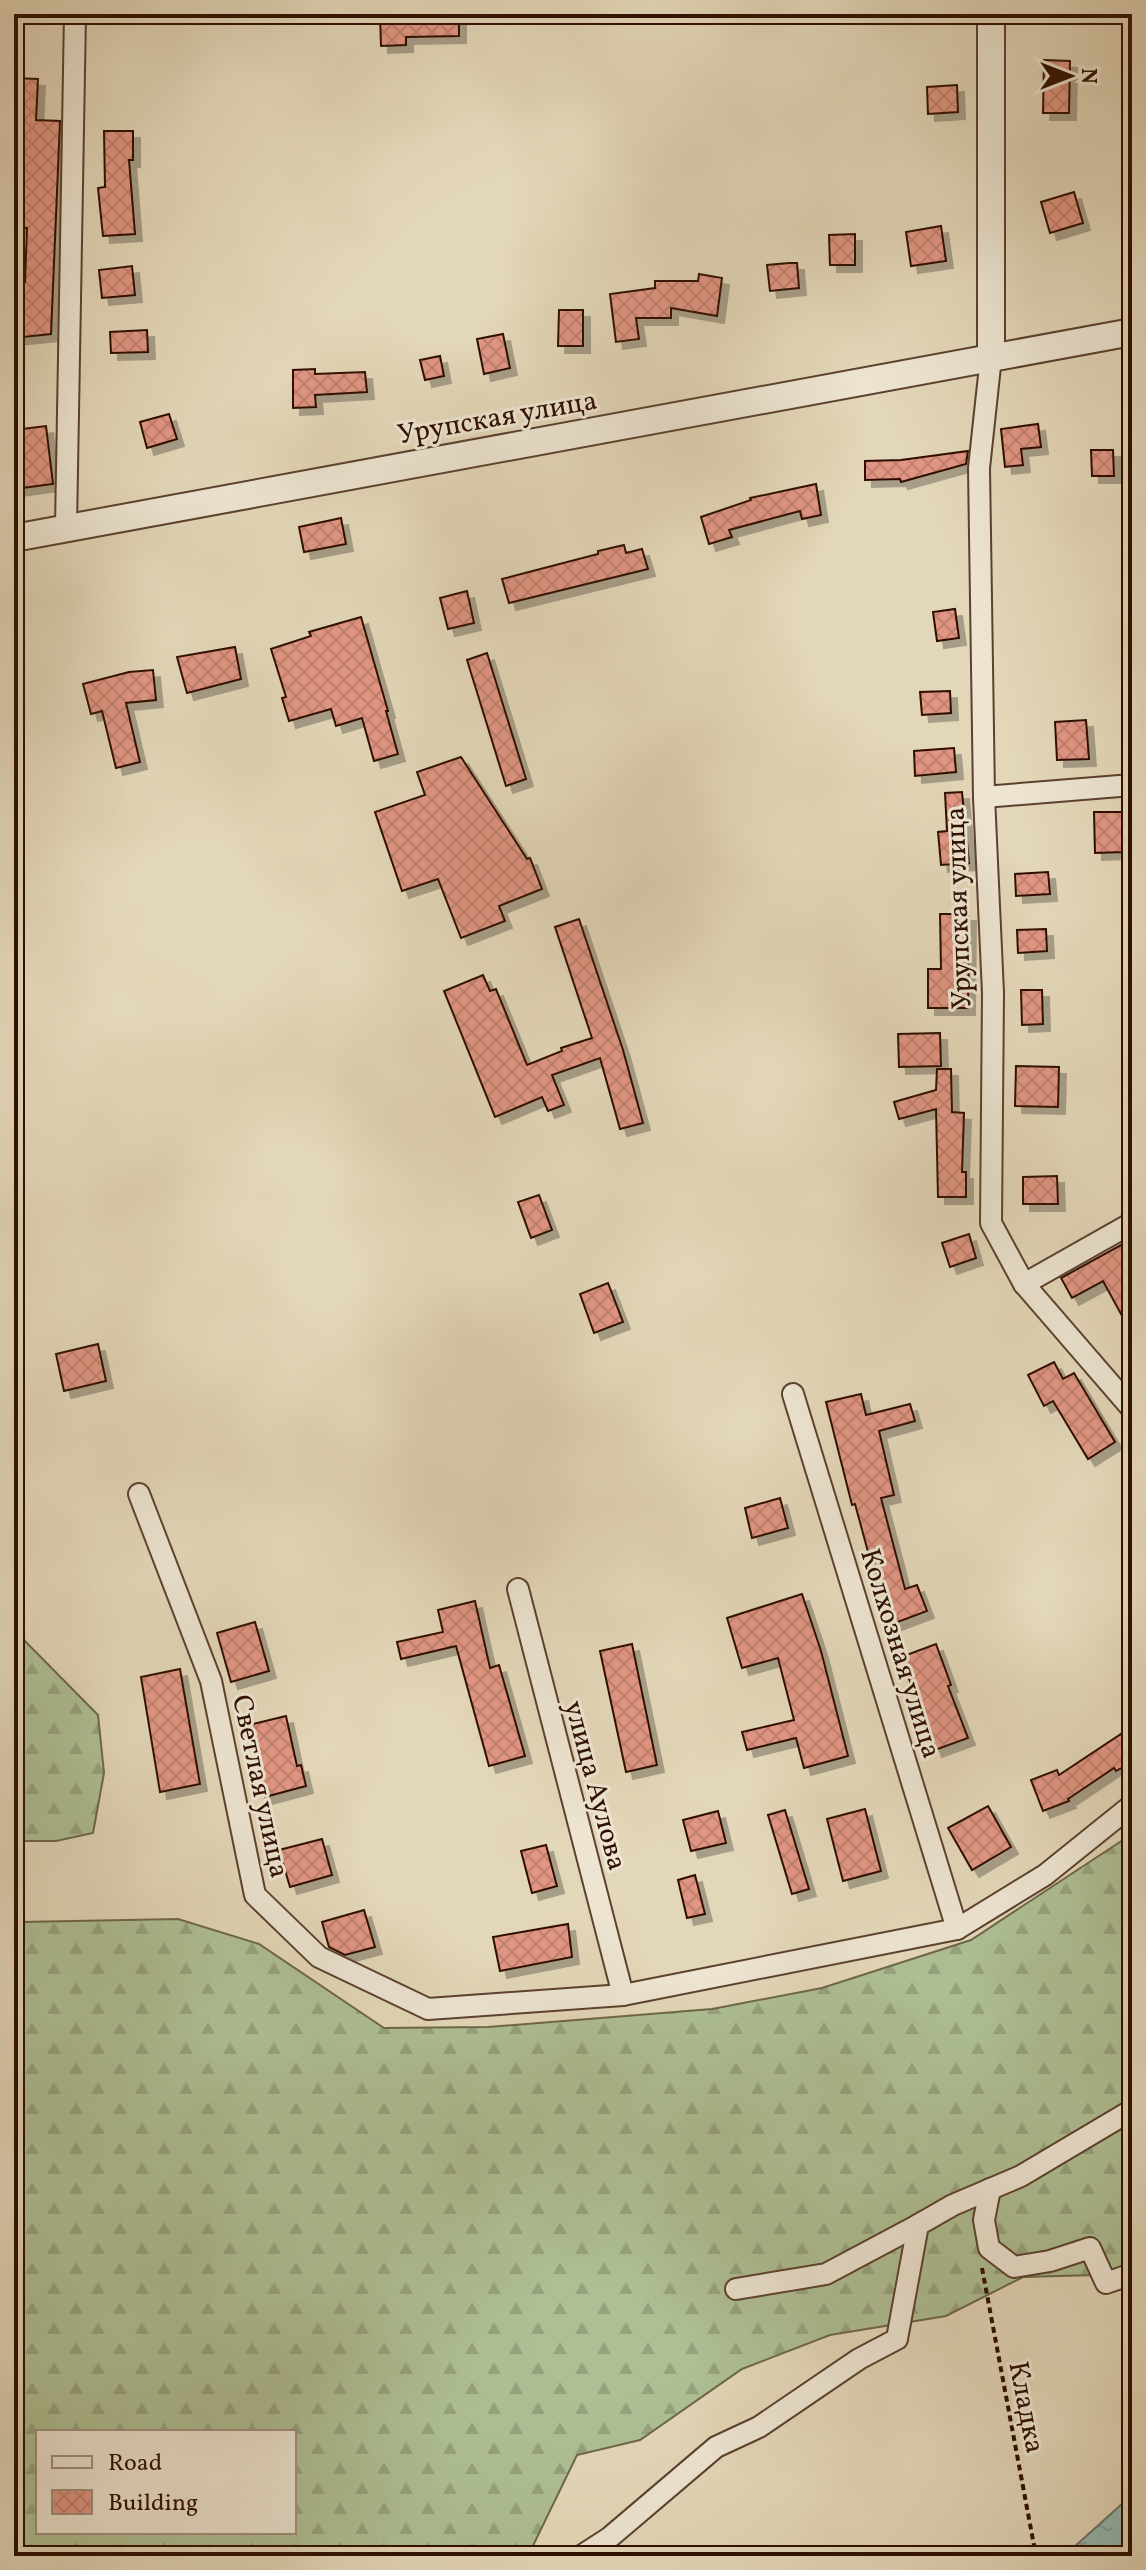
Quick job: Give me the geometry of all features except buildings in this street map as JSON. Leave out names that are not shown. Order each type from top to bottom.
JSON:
[{"type":"street","points":[[66,527],[75,14]]},
{"type":"street","name":"Урупская улица","points":[[991,14],[991,357],[979,468],[984,797],[993,993],[991,1223],[1024,1284],[1132,1409]]},
{"type":"street","name":"Урупская улица","points":[[14,538],[1132,332]]},
{"type":"street","points":[[984,797],[1132,785]]},
{"type":"street","points":[[1024,1284],[1132,1223]]},
{"type":"street","name":"Колхозная улица","points":[[793,1394],[957,1929]]},
{"type":"street","name":"Светлая улица","points":[[139,1494],[211,1681],[255,1895],[319,1957],[428,2009],[623,1995]]},
{"type":"street","name":"улица Аулова","points":[[518,1589],[623,1995]]},
{"type":"street","points":[[623,1995],[957,1929],[1045,1875],[1132,1805]]},
{"type":"street","points":[[736,2289],[826,2274],[953,2205],[1021,2176],[1132,2110]]},
{"type":"street","points":[[990,2189],[984,2220],[989,2248],[1014,2267],[1050,2261],[1090,2248],[1106,2283],[1132,2274]]},
{"type":"street","points":[[581,2556],[609,2538],[716,2447],[759,2427],[859,2359],[897,2339],[918,2225]]},
{"type":"path","name":"Кладка","points":[[981,2265],[1036,2556]]},
{"type":"green space","points":[[14,1630],[98,1715],[104,1773],[93,1833],[56,1841],[14,1841]]},
{"type":"green space","points":[[1132,1834],[1132,2274],[1023,2277],[946,2316],[830,2335],[742,2369],[640,2440],[577,2455],[528,2556],[14,2556],[14,1919],[21,1922],[178,1919],[259,1944],[384,2028],[488,2027],[712,2009],[822,1988],[971,1940]]},
{"type":"water","points":[[1132,2495],[1132,2556],[1064,2556]]}]
